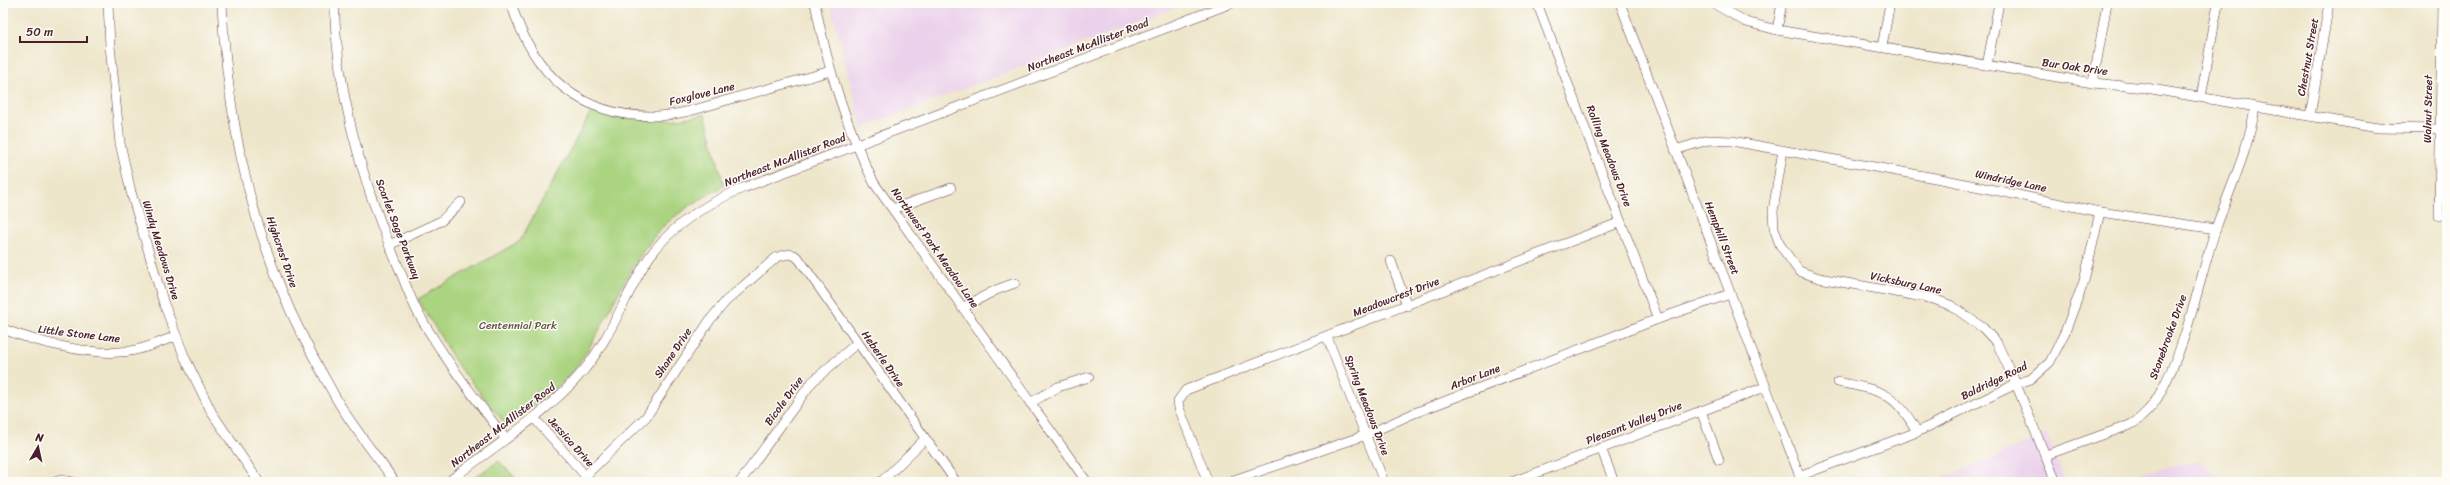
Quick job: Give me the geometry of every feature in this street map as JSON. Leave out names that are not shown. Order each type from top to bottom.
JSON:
[{"type":"street","name":"Windy Meadows Drive","points":[[108,3],[110,46],[120,142],[131,192],[176,336],[212,413],[259,482]]},
{"type":"street","name":"Highcrest Drive","points":[[222,3],[223,42],[236,134],[260,226],[287,304],[338,401],[395,482]]},
{"type":"street","name":"Scarlet Sage Parkway","points":[[334,3],[336,41],[347,111],[366,181],[390,245],[416,310],[450,366],[504,438]]},
{"type":"street","name":"Foxglove Lane","points":[[511,3],[518,26],[531,52],[547,73],[569,92],[597,106],[629,115],[657,116],[686,112],[830,71]]},
{"type":"street","name":"Northwest Park Meadow Lane","points":[[815,3],[830,71],[856,146],[874,183],[1087,482]]},
{"type":"street","name":"Northeast McAllister Road","points":[[448,482],[504,438],[534,418],[566,391],[585,368],[605,337],[643,266],[676,228],[696,212],[719,198],[1232,3]]},
{"type":"street","name":"Rolling Meadows Drive","points":[[1537,3],[1658,318]]},
{"type":"street","name":"Hemphill Street","points":[[1620,3],[1800,479]]},
{"type":"street","name":"Bur Oak Drive","points":[[1713,3],[1746,22],[1777,30],[2093,83],[2146,88],[2378,128],[2440,129]]},
{"type":"street","points":[[1777,30],[1782,3]]},
{"type":"street","points":[[1882,47],[1890,3]]},
{"type":"street","points":[[1987,65],[1999,3]]},
{"type":"street","points":[[2093,83],[2107,3]]},
{"type":"street","points":[[2201,97],[2218,3]]},
{"type":"street","name":"Chestnut Street","points":[[2310,116],[2329,3]]},
{"type":"street","name":"Walnut Street","points":[[2439,216],[2442,3]]},
{"type":"street","points":[[2216,229],[2251,131],[2255,106]]},
{"type":"street","name":"Windridge Lane","points":[[1675,150],[1708,140],[1732,141],[1946,180],[2100,212],[2216,229]]},
{"type":"street","name":"Vicksburg Lane","points":[[1784,150],[1773,211],[1774,228],[1780,244],[1799,271],[1819,278],[1934,299],[1952,306],[1983,328],[1997,343],[2016,384],[2056,482]]},
{"type":"street","points":[[893,209],[951,188]]},
{"type":"street","points":[[390,245],[420,233],[441,221],[461,202]]},
{"type":"street","name":"Baldridge Road","points":[[1800,479],[1917,432],[2016,384],[2031,379],[2050,362],[2065,332],[2084,281],[2100,212]]},
{"type":"street","name":"Meadowcrest Drive","points":[[1208,482],[1179,408],[1178,401],[1186,390],[1327,337],[1621,222]]},
{"type":"street","name":"Stonebrooke Drive","points":[[2046,455],[2140,420],[2159,396],[2184,336],[2216,229]]},
{"type":"street","name":"Heberle Drive","points":[[789,254],[799,259],[857,344],[956,482]]},
{"type":"street","name":"Shane Drive","points":[[588,479],[646,417],[723,305],[777,256],[789,254]]},
{"type":"street","points":[[1391,261],[1407,306]]},
{"type":"street","points":[[962,308],[996,290],[1015,283]]},
{"type":"street","name":"Arbor Lane","points":[[1228,482],[1366,435],[1412,414],[1658,318],[1730,294]]},
{"type":"street","name":"Little Stone Lane","points":[[3,329],[33,340],[119,352],[145,348],[176,336]]},
{"type":"street","name":"Spring Meadows Drive","points":[[1327,337],[1384,482]]},
{"type":"street","name":"Bicole Drive","points":[[740,482],[805,391],[857,344]]},
{"type":"street","points":[[1030,403],[1058,387],[1089,377]]},
{"type":"street","points":[[1838,382],[1882,392],[1895,400],[1906,412],[1917,432]]},
{"type":"street","name":"Pleasant Valley Drive","points":[[1512,482],[1765,387]]},
{"type":"street","points":[[1701,411],[1719,460]]},
{"type":"street","name":"Jessica Drive","points":[[534,418],[588,479]]},
{"type":"street","points":[[881,482],[925,439]]},
{"type":"street","points":[[1601,448],[1614,482]]},
{"type":"street","points":[[55,482],[61,480],[73,482]]},
{"type":"shaded area","points":[[830,3],[1188,3],[862,128]]},
{"type":"shaded area","points":[[2047,434],[2065,482],[1934,482]]},
{"type":"shaded area","points":[[2198,461],[2226,482],[2095,482]]},
{"type":"green space","name":"Centennial Park","points":[[592,110],[621,117],[648,120],[675,119],[705,114],[724,186],[685,209],[664,226],[638,259],[588,350],[569,376],[534,406],[506,425],[458,366],[418,299],[520,241]]},
{"type":"green space","points":[[499,461],[519,482],[480,482],[475,477]]}]
